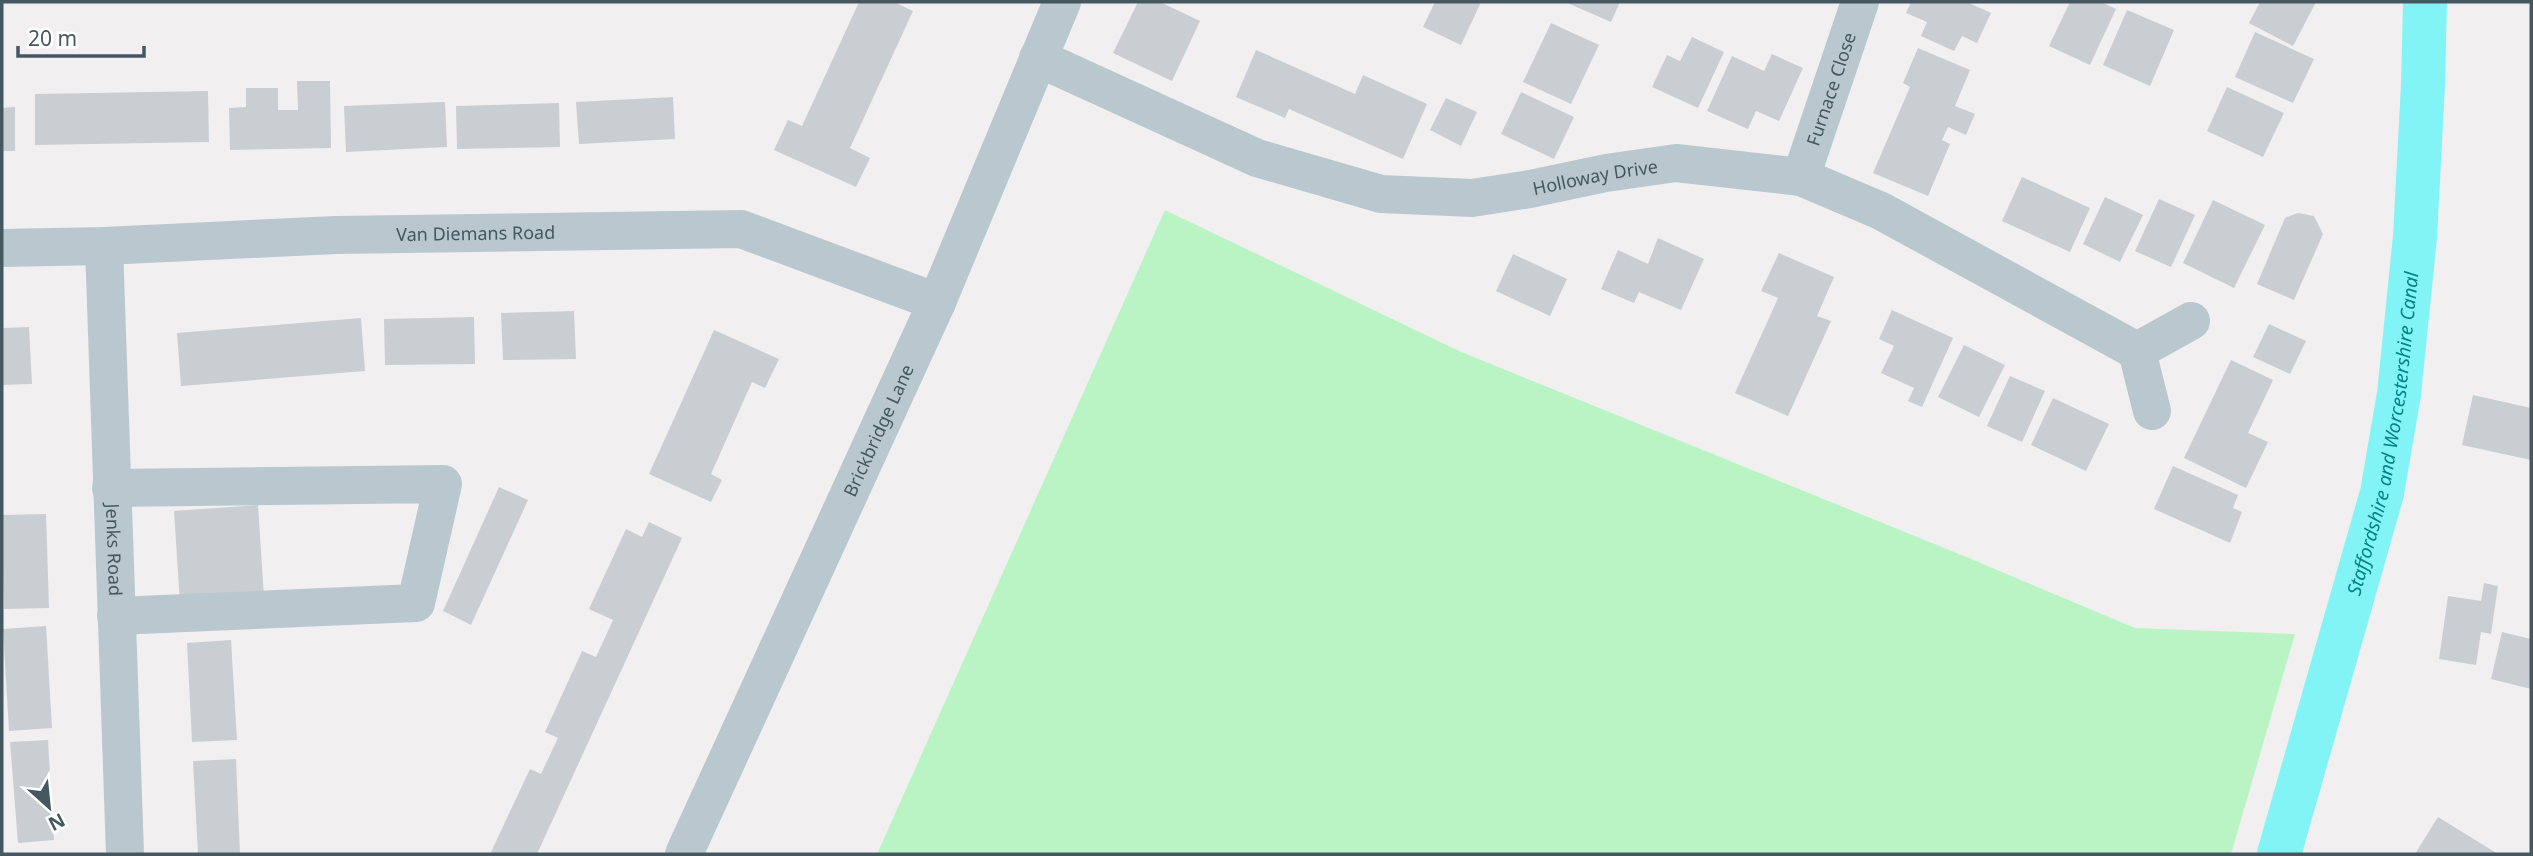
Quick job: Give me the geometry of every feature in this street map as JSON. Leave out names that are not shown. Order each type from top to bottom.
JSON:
[{"type":"street","name":"Brickbridge Lane","points":[[684,854],[937,302],[1062,2]]},
{"type":"street","name":"Furnace Close","points":[[1801,177],[1860,2]]},
{"type":"street","name":"Holloway Drive","points":[[1038,58],[1257,158],[1381,194],[1472,198],[1676,163],[1801,177],[1881,211],[2137,351]]},
{"type":"street","name":"Van Diemans Road","points":[[2,247],[104,246],[336,235],[741,229],[937,302]]},
{"type":"street","name":"Jenks Road","points":[[104,246],[125,854]]},
{"type":"street","points":[[2152,411],[2137,351],[2191,321]]},
{"type":"street","points":[[111,488],[443,484],[416,603],[116,616]]},
{"type":"green space","points":[[1165,210],[1459,351],[2135,628],[2295,634],[2231,854],[877,854]]},
{"type":"building","points":[[859,2],[894,2],[913,11],[850,148],[870,158],[856,187],[774,150],[788,120],[802,126]]},
{"type":"building","points":[[1138,2],[1160,2],[1200,21],[1172,81],[1113,53]]},
{"type":"building","points":[[1435,2],[1481,2],[1461,45],[1423,27]]},
{"type":"building","points":[[1565,2],[1620,2],[1611,22]]},
{"type":"building","points":[[1911,2],[1967,2],[1991,13],[1977,43],[1962,36],[1954,51],[1921,36],[1927,22],[1906,13]]},
{"type":"building","points":[[2070,2],[2101,2],[2116,9],[2090,65],[2049,46]]},
{"type":"building","points":[[2260,2],[2316,2],[2293,46],[2249,23]]},
{"type":"building","points":[[2127,10],[2174,30],[2150,86],[2103,65]]},
{"type":"building","points":[[1551,23],[1599,45],[1571,104],[1523,82]]},
{"type":"building","points":[[2255,32],[2314,59],[2293,103],[2235,77]]},
{"type":"building","points":[[1692,37],[1724,52],[1698,108],[1652,87],[1667,55],[1680,61]]},
{"type":"building","points":[[1918,48],[1970,70],[1955,106],[1975,114],[1966,135],[1948,127],[1942,140],[1950,144],[1928,196],[1873,173],[1910,87],[1903,83]]},
{"type":"building","points":[[1256,50],[1355,94],[1363,75],[1427,104],[1403,159],[1289,109],[1285,118],[1236,97]]},
{"type":"building","points":[[1772,54],[1803,68],[1779,121],[1756,111],[1748,129],[1707,111],[1732,56],[1764,71]]},
{"type":"building","points":[[297,81],[330,81],[331,148],[230,150],[229,108],[246,107],[246,88],[278,88],[278,110],[298,110]]},
{"type":"building","points":[[2227,87],[2284,113],[2263,157],[2207,131]]},
{"type":"building","points":[[208,91],[209,142],[35,145],[35,94]]},
{"type":"building","points":[[1521,92],[1574,117],[1554,159],[1501,134]]},
{"type":"building","points":[[673,97],[675,139],[579,144],[576,102]]},
{"type":"building","points":[[1446,98],[1477,112],[1461,146],[1430,130]]},
{"type":"building","points":[[445,102],[447,147],[346,152],[344,106]]},
{"type":"building","points":[[559,103],[560,147],[457,149],[456,106]]},
{"type":"building","points":[[15,107],[15,151],[2,151],[2,108]]},
{"type":"building","points":[[2022,177],[2090,208],[2070,252],[2002,221]]},
{"type":"building","points":[[2105,197],[2143,215],[2120,262],[2083,244]]},
{"type":"building","points":[[2159,199],[2195,215],[2171,267],[2135,251]]},
{"type":"building","points":[[2213,200],[2265,225],[2234,288],[2183,263]]},
{"type":"building","points":[[2298,213],[2314,216],[2323,234],[2294,300],[2257,284],[2285,218]]},
{"type":"building","points":[[1658,238],[1704,259],[1681,310],[1639,292],[1634,303],[1601,289],[1618,250],[1648,264]]},
{"type":"building","points":[[1779,253],[1834,277],[1817,316],[1831,321],[1788,416],[1735,393],[1778,298],[1761,291]]},
{"type":"building","points":[[1513,254],[1567,279],[1550,316],[1496,291]]},
{"type":"building","points":[[1892,310],[1953,338],[1922,407],[1908,401],[1914,388],[1881,373],[1894,346],[1879,339]]},
{"type":"building","points":[[574,311],[576,359],[503,360],[501,313]]},
{"type":"building","points":[[474,317],[475,364],[385,365],[384,319]]},
{"type":"building","points":[[361,318],[365,371],[181,386],[177,333]]},
{"type":"building","points":[[2269,324],[2306,341],[2290,374],[2253,357]]},
{"type":"building","points":[[29,327],[32,384],[2,385],[2,328]]},
{"type":"building","points":[[714,330],[779,359],[765,388],[752,382],[711,474],[722,480],[711,502],[649,474]]},
{"type":"building","points":[[1964,345],[2005,365],[1979,417],[1938,397]]},
{"type":"building","points":[[2231,360],[2273,380],[2248,433],[2268,442],[2246,488],[2184,458]]},
{"type":"building","points":[[2010,376],[2045,391],[2022,442],[1987,426]]},
{"type":"building","points":[[2473,395],[2531,408],[2531,460],[2462,445]]},
{"type":"building","points":[[2053,398],[2109,424],[2086,471],[2031,445]]},
{"type":"building","points":[[2173,466],[2238,495],[2233,508],[2242,512],[2230,543],[2154,509]]},
{"type":"building","points":[[499,487],[528,500],[471,625],[443,611]]},
{"type":"building","points":[[258,505],[264,597],[180,603],[174,511]]},
{"type":"building","points":[[46,514],[49,608],[4,609],[2,515]]},
{"type":"building","points":[[649,522],[682,538],[537,854],[491,852],[530,769],[541,774],[558,738],[545,732],[582,651],[596,657],[613,620],[589,609],[626,529],[642,537]]},
{"type":"building","points":[[2484,583],[2498,586],[2491,634],[2481,632],[2476,665],[2439,659],[2448,596],[2481,601]]},
{"type":"building","points":[[46,626],[52,728],[9,731],[3,629]]},
{"type":"building","points":[[2502,632],[2531,639],[2531,689],[2491,679]]},
{"type":"building","points":[[231,640],[237,740],[192,742],[187,643]]},
{"type":"building","points":[[48,740],[54,840],[18,843],[10,742]]},
{"type":"building","points":[[236,759],[240,854],[198,854],[193,761]]},
{"type":"building","points":[[2438,817],[2498,854],[2415,854]]},
{"type":"waterway","name":"Staffordshire and Worcestershire Canal","points":[[2279,854],[2382,493],[2399,394],[2415,237],[2425,2]]}]
